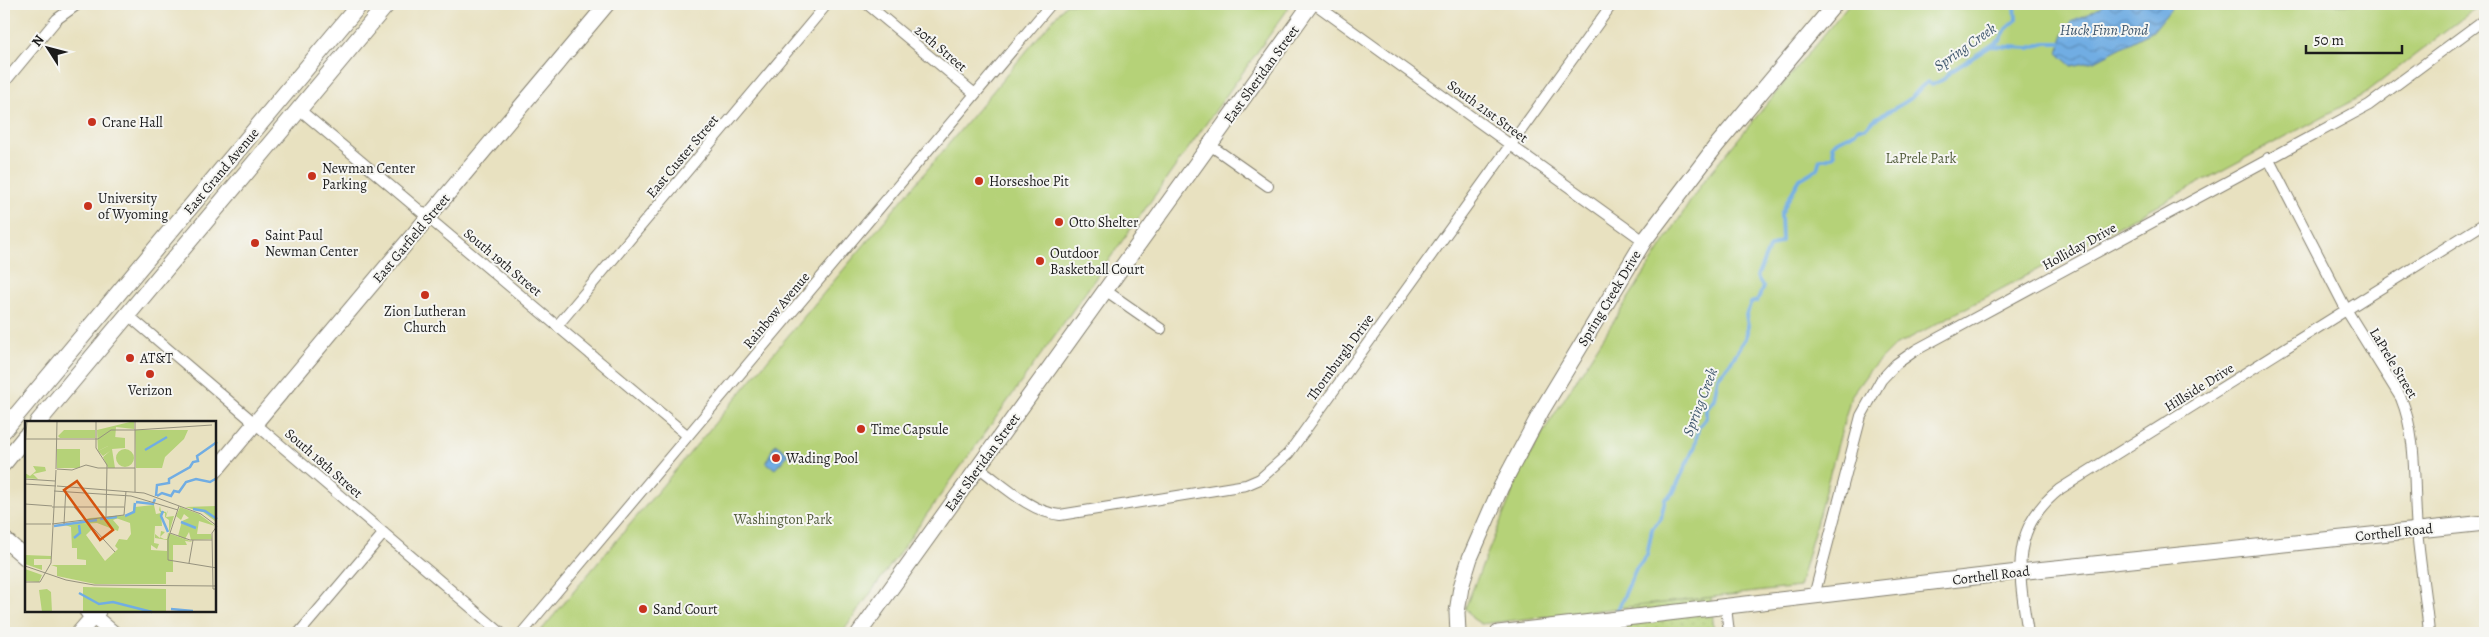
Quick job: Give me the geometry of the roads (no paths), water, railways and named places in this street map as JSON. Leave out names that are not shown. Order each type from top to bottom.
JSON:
[{"type":"main road","name":"East Grand Avenue","points":[[4,430],[360,4]]},
{"type":"main road","name":"East Grand Avenue","points":[[39,421],[388,4]]},
{"type":"main road","points":[[4,463],[25,437]]},
{"type":"street","points":[[4,83],[57,19],[78,4]]},
{"type":"street","name":"East Garfield Street","points":[[216,470],[607,4]]},
{"type":"street","name":"East Custer Street","points":[[557,326],[828,4]]},
{"type":"street","name":"20th Street","points":[[867,4],[975,94]]},
{"type":"street","name":"Rainbow Avenue","points":[[522,633],[1051,4]]},
{"type":"street","name":"South 21st Street","points":[[1313,4],[1644,240]]},
{"type":"street","name":"East Sheridan Street","points":[[859,633],[1313,4]]},
{"type":"street","name":"Spring Creek Drive","points":[[1458,633],[1457,612],[1461,587],[1470,558],[1501,487],[1542,410],[1644,240],[1716,146],[1835,4]]},
{"type":"street","name":"Thornburgh Drive","points":[[978,467],[1036,508],[1049,514],[1060,515],[1208,492],[1246,485],[1260,479],[1288,454],[1607,5]]},
{"type":"street","name":"Holliday Drive","points":[[1814,596],[1861,416],[1881,380],[1896,364],[1916,350],[2369,104],[2485,19]]},
{"type":"street","name":"South 19th Street","points":[[300,110],[688,436]]},
{"type":"street","points":[[1210,145],[1268,186]]},
{"type":"street","name":"LaPrele Street","points":[[2268,158],[2347,311],[2401,398],[2407,414],[2412,433],[2417,530],[2429,633]]},
{"type":"street","name":"Hillside Drive","points":[[2028,633],[2018,572],[2025,535],[2033,518],[2046,501],[2485,224]]},
{"type":"street","points":[[1105,290],[1161,329]]},
{"type":"street","name":"South 18th Street","points":[[128,315],[501,633]]},
{"type":"street","name":"Corthell Road","points":[[1498,633],[1617,621],[2018,572],[2485,523]]},
{"type":"street","points":[[299,633],[384,533]]},
{"type":"street","points":[[4,539],[25,557]]},
{"type":"street","points":[[1726,607],[1729,633]]},
{"type":"street","points":[[79,633],[93,613],[113,633]]},
{"type":"water","name":"Huck Finn Pond","points":[[2105,4],[2175,4],[2153,31],[2095,61],[2072,66],[2058,53],[2066,29],[2070,23]]},
{"type":"water","name":"Wading Pool","points":[[775,444],[789,454],[775,469],[766,462]]},
{"type":"waterway","name":"Spring Creek","points":[[1616,614],[1636,569],[1647,555],[1652,529],[1661,518],[1665,499],[1673,493],[1695,446],[1698,428],[1706,418],[1706,409],[1714,399],[1718,377],[1729,365],[1746,338],[1748,325],[1746,315],[1751,303],[1757,301],[1763,287],[1757,277],[1769,248],[1782,241],[1781,214],[1800,179],[1817,169],[1820,159],[1826,159],[1834,155],[1832,145],[1835,142],[1859,128],[1865,128],[1875,119],[1905,102],[1923,85],[1928,82],[1932,85],[1944,79],[1950,72],[2000,40],[2006,29],[2016,20],[2015,4]]},
{"type":"waterway","points":[[1991,46],[2029,48],[2046,43],[2060,43]]},
{"type":"waterway","name":"Spring Creek","points":[[1608,633],[1612,623]]},
{"type":"place","name":"Crane Hall","points":[[92,122]]},
{"type":"place","name":"Newman Center Parking","points":[[312,176]]},
{"type":"place","name":"Horseshoe Pit","points":[[979,181]]},
{"type":"place","name":"University of Wyoming","points":[[88,206]]},
{"type":"place","name":"Otto Shelter","points":[[1059,222]]},
{"type":"place","name":"Saint Paul Newman Center","points":[[255,243]]},
{"type":"place","name":"Outdoor Basketball Court","points":[[1040,261]]},
{"type":"place","name":"Zion Lutheran Church","points":[[425,295]]},
{"type":"place","name":"AT&T","points":[[130,358]]},
{"type":"place","name":"Verizon","points":[[150,374]]},
{"type":"place","name":"Time Capsule","points":[[861,429]]},
{"type":"place","name":"Wading Pool","points":[[776,458]]},
{"type":"place","name":"Sand Court","points":[[643,609]]},
{"type":"park label","name":"LaPrele Park","points":[[1921,158]]},
{"type":"park label","name":"Washington Park","points":[[783,519]]}]
